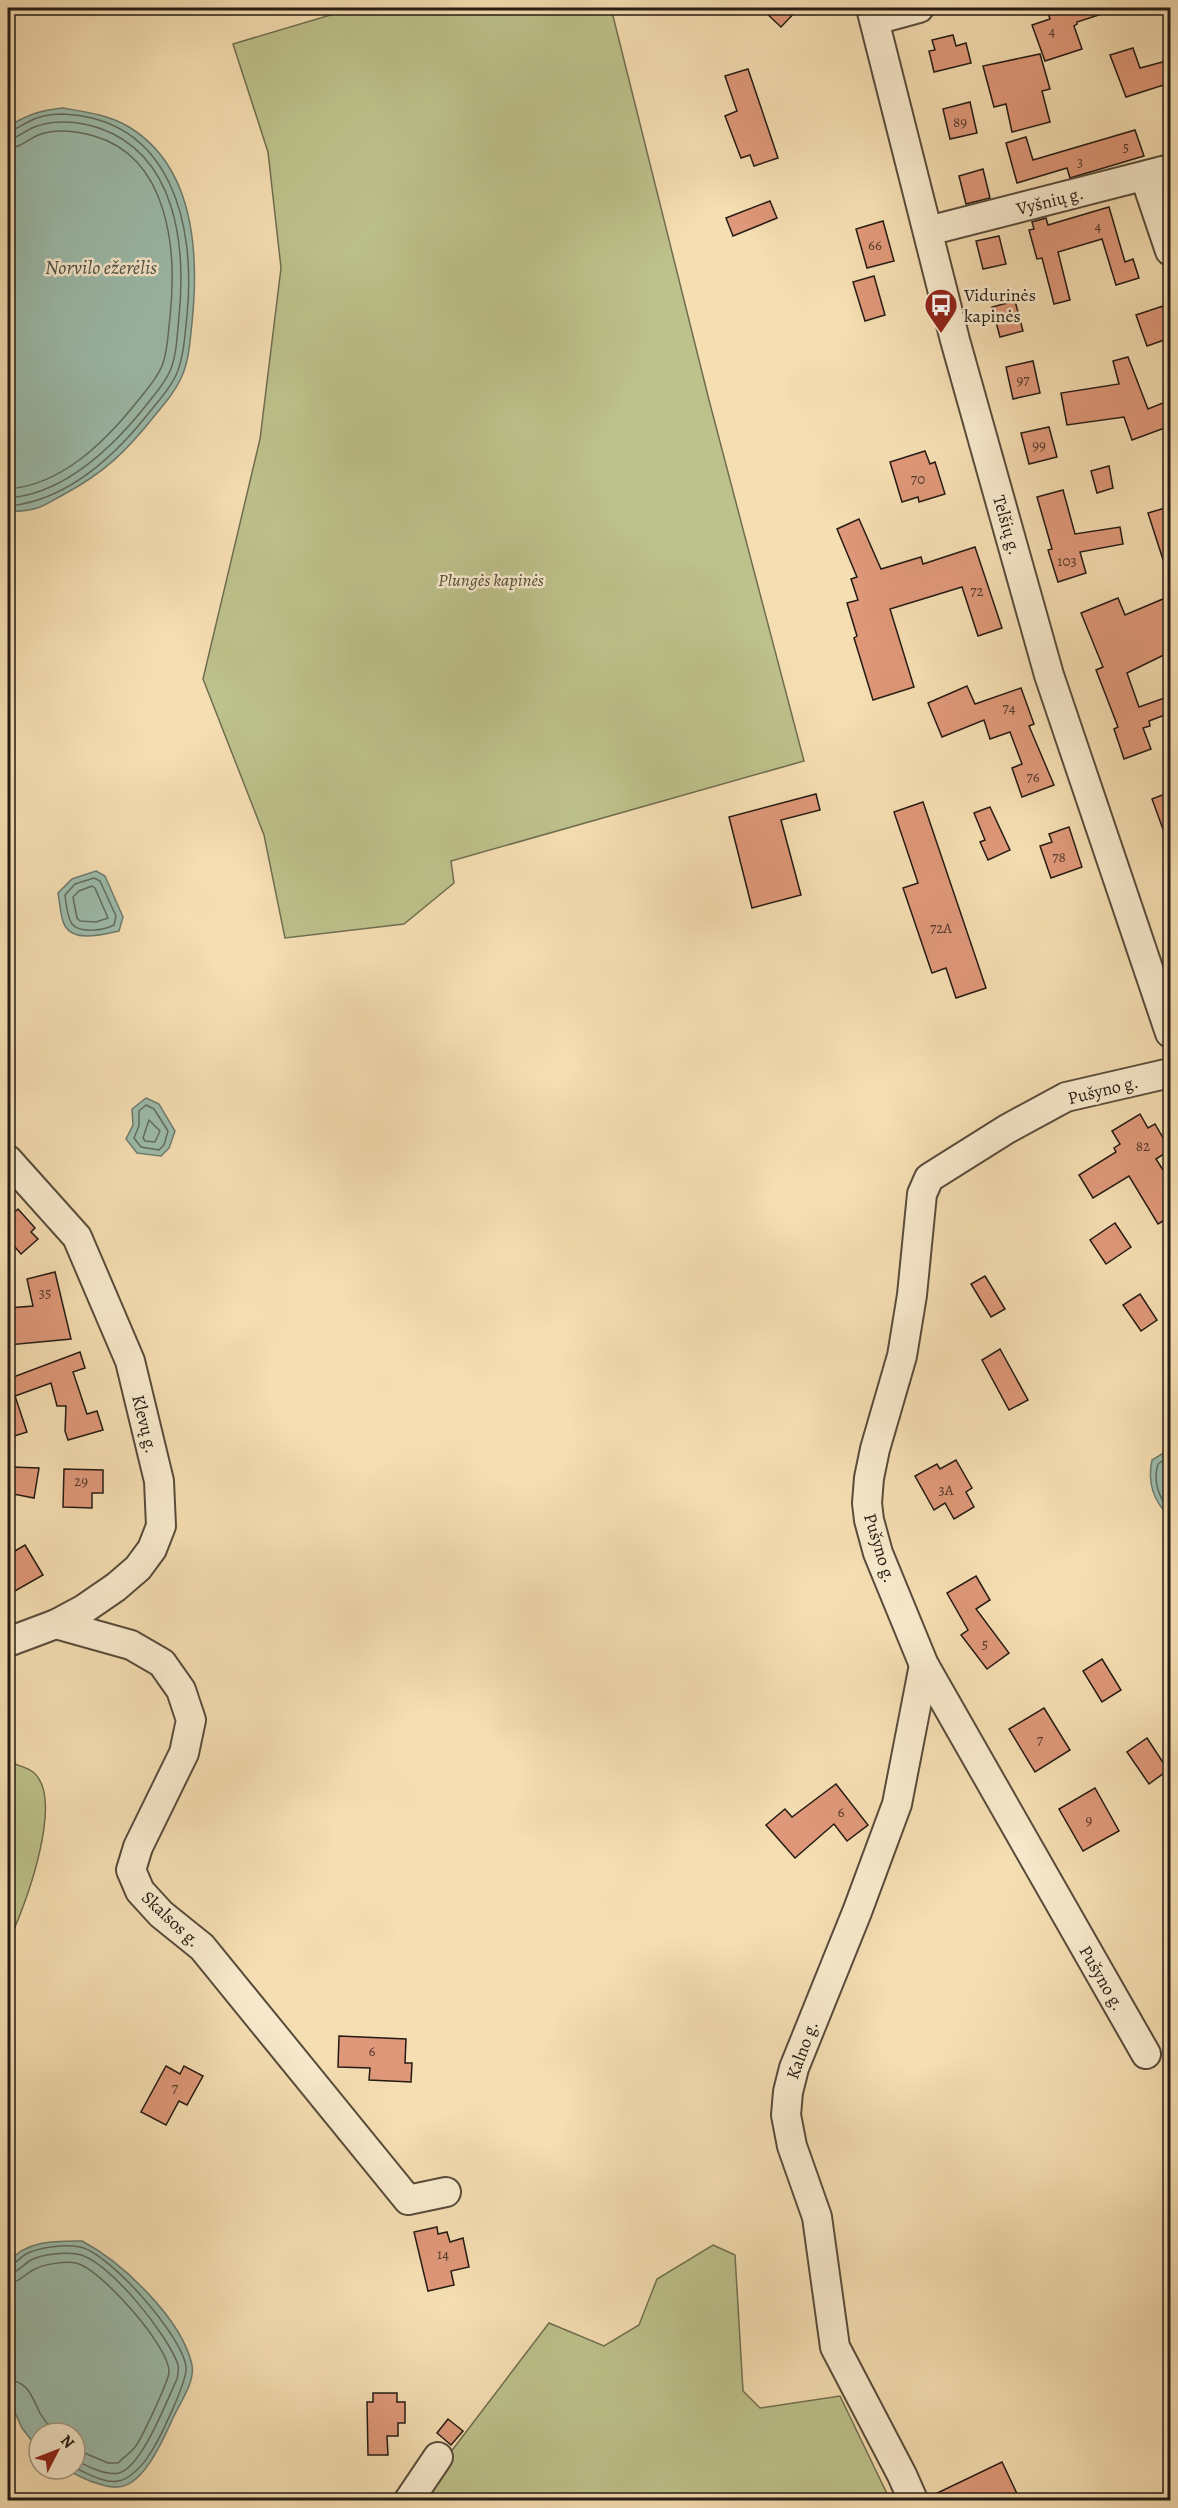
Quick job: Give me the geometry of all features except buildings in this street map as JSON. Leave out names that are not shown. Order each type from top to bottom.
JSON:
[{"type":"street","points":[[873,14],[919,8]]},
{"type":"street","name":"Telšių g.","points":[[873,14],[955,340],[1049,675],[1170,1033]]},
{"type":"street","points":[[1158,173],[1170,251]]},
{"type":"street","name":"Vyšnių g.","points":[[928,231],[1158,173]]},
{"type":"street","name":"Pušyno g.","points":[[1146,2054],[924,1665],[878,1553],[868,1520],[867,1503],[875,1449],[903,1356],[912,1295],[922,1194],[929,1178],[1048,1105],[1066,1097],[1170,1073]]},
{"type":"street","name":"Klevų g.","points":[[8,1160],[65,1222],[77,1237],[86,1255],[130,1361],[159,1481],[161,1526],[152,1549],[138,1568],[116,1587],[84,1609],[56,1624],[8,1642]]},
{"type":"street","name":"Skalsos g.","points":[[56,1624],[131,1645],[162,1663],[181,1690],[190,1720],[184,1753],[138,1847],[131,1870],[140,1891],[161,1914],[202,1947],[408,2200],[446,2192]]},
{"type":"street","name":"Kalno g.","points":[[913,2500],[835,2347],[817,2217],[792,2146],[786,2115],[788,2091],[794,2068],[897,1804],[924,1665]]},
{"type":"street","points":[[409,2500],[438,2457]]},
{"type":"green space","name":"Plungės kapinės","points":[[354,8],[611,8],[709,400],[804,761],[451,861],[454,883],[404,924],[285,938],[264,835],[203,679],[260,439],[281,268],[268,152],[233,44]]},
{"type":"green space","points":[[8,1761],[33,1772],[42,1785],[45,1805],[44,1829],[32,1881],[8,1942]]},
{"type":"green space","points":[[713,2245],[735,2255],[743,2391],[760,2408],[840,2396],[890,2500],[429,2500],[447,2457],[549,2323],[604,2346],[639,2325],[657,2279]]},
{"type":"water","name":"Norvilo ežerėlis","points":[[63,108],[105,117],[129,127],[151,144],[168,165],[180,189],[188,214],[193,242],[194,297],[190,343],[188,357],[177,386],[124,451],[90,479],[46,504],[31,510],[10,512],[8,511],[8,127],[34,114]]},
{"type":"water","points":[[96,871],[105,876],[123,917],[119,931],[83,936],[70,931],[63,923],[58,893],[72,879]]},
{"type":"water","points":[[146,1098],[159,1104],[175,1131],[169,1148],[161,1156],[137,1153],[126,1139],[133,1125],[132,1109]]},
{"type":"water","points":[[1170,1449],[1170,1517],[1159,1505],[1150,1476],[1152,1460]]},
{"type":"water","points":[[82,2241],[98,2250],[132,2277],[176,2329],[186,2347],[192,2365],[187,2391],[159,2448],[144,2470],[127,2485],[107,2486],[87,2480],[87,2421],[27,2421],[27,2434],[8,2397],[8,2263],[23,2250],[52,2242]]},
{"type":"place","name":"Vidurinės kapinės","points":[[941,334]]}]
